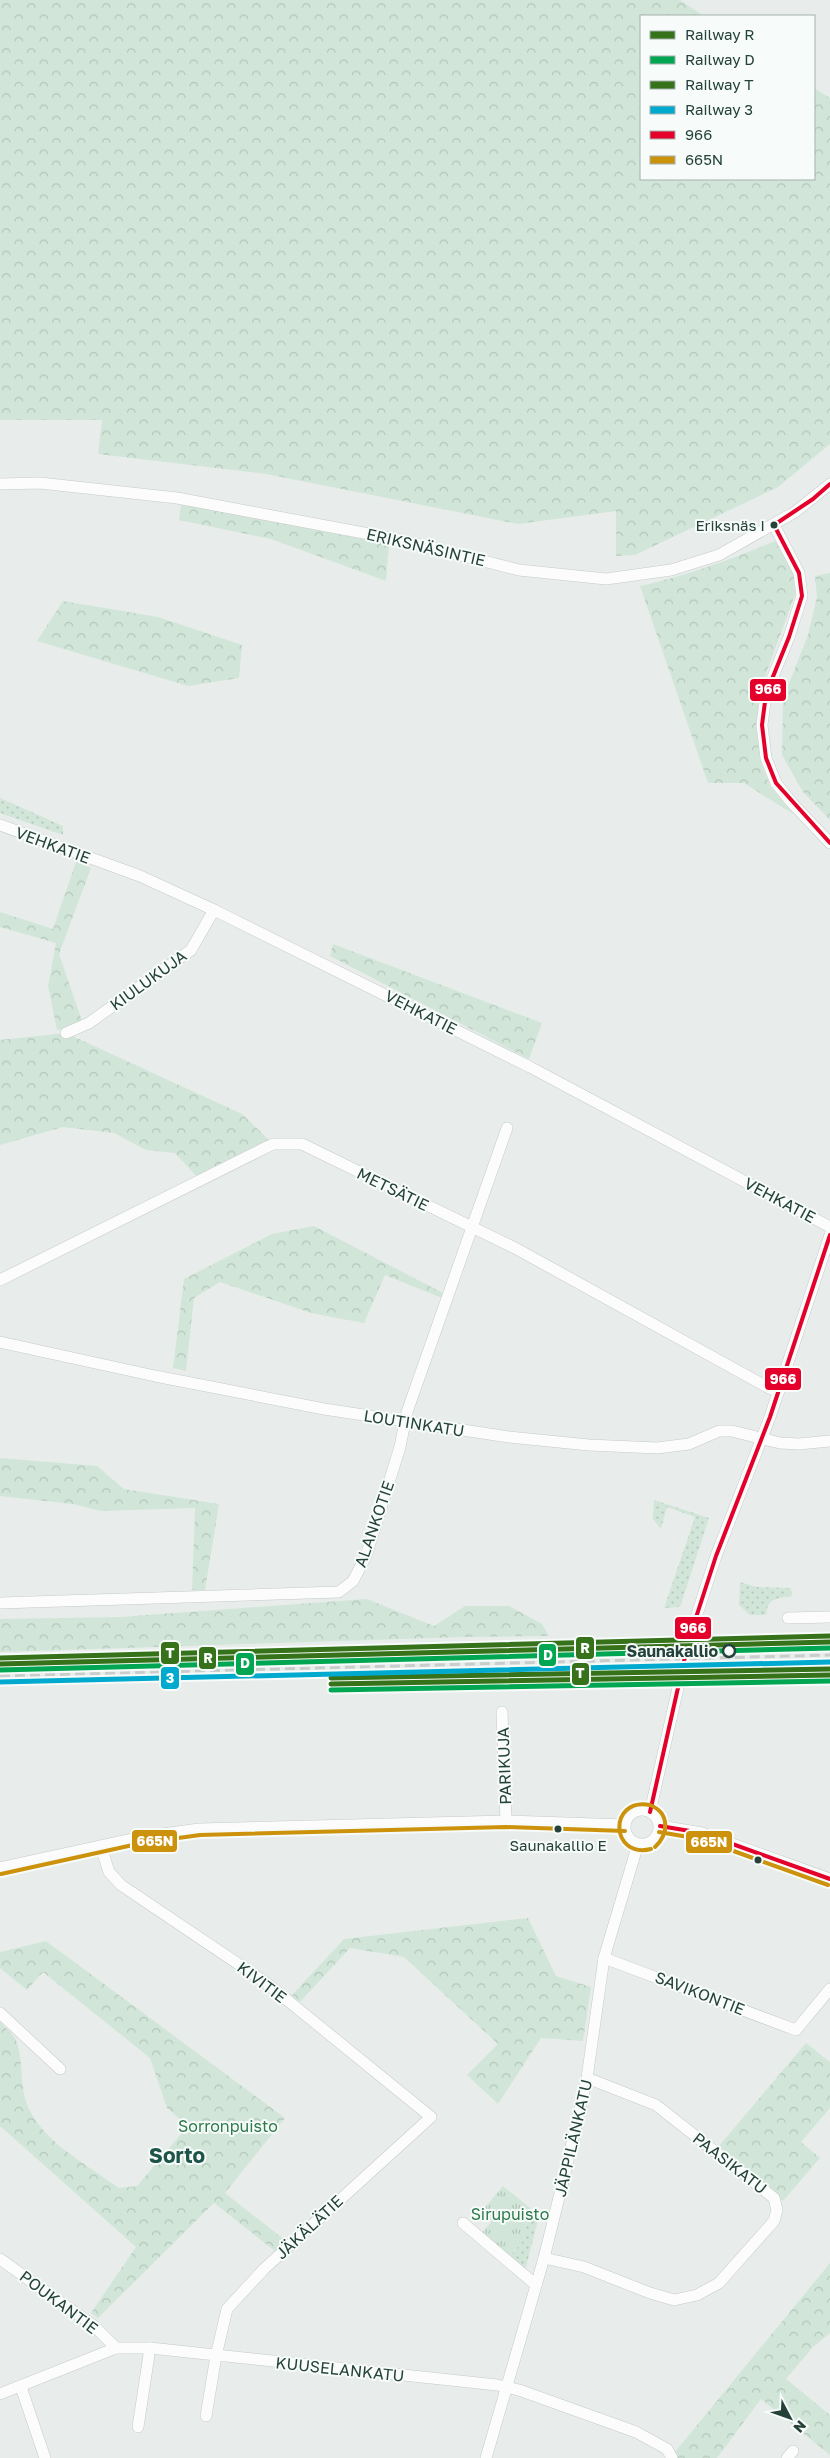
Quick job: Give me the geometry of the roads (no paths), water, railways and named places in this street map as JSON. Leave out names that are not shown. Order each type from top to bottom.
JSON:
[{"type":"street","name":"ERIKSNÄSINTIE","points":[[0,484],[40,483],[177,498],[402,540],[519,570],[606,579],[679,568],[719,555],[774,525],[813,499],[830,484]]},
{"type":"street","points":[[774,525],[799,573],[802,596],[789,637],[766,694],[762,725],[766,758],[781,790],[830,843]]},
{"type":"street","name":"VEHKATIE","points":[[0,825],[140,876],[214,910],[530,1067],[830,1226]]},
{"type":"street","name":"KIULUKUJA","points":[[66,1032],[89,1023],[191,950],[214,910]]},
{"type":"street","name":"ALANKOTIE","points":[[0,1602],[338,1592],[353,1582],[366,1556],[400,1447],[405,1423],[471,1227],[507,1128]]},
{"type":"street","name":"METSÄTIE","points":[[0,1280],[273,1144],[302,1144],[516,1248],[657,1327],[770,1388],[779,1391]]},
{"type":"street","points":[[650,1812],[660,1778],[689,1639],[716,1556],[779,1391],[830,1235]]},
{"type":"street","name":"LOUTINKATU","points":[[0,1342],[155,1376],[405,1423],[514,1438],[647,1448],[689,1444],[719,1431],[732,1431],[761,1439],[799,1444],[830,1441]]},
{"type":"street","points":[[788,1618],[830,1617]]},
{"type":"street","name":"PARIKUJA","points":[[502,1712],[506,1821]]},
{"type":"street","points":[[637,1811],[650,1812],[657,1818],[660,1826],[658,1834],[654,1841],[638,1844],[627,1835],[625,1825],[629,1816],[637,1811]]},
{"type":"street","points":[[0,1868],[141,1837],[199,1829],[506,1821],[625,1825]]},
{"type":"street","points":[[660,1826],[702,1834],[830,1879]]},
{"type":"street","name":"JÄPPILÄNKATU","points":[[486,2458],[544,2258],[587,2078],[604,1958],[638,1844]]},
{"type":"street","name":"KIVITIE","points":[[101,1847],[109,1872],[121,1885],[265,1982],[431,2117]]},
{"type":"street","name":"SAVIKONTIE","points":[[604,1958],[796,2030],[830,1989]]},
{"type":"street","points":[[0,2013],[60,2069]]},
{"type":"street","name":"PAASIKATU","points":[[544,2258],[584,2267],[650,2293],[674,2300],[697,2295],[719,2283],[774,2221],[777,2210],[774,2198],[656,2105],[587,2078]]},
{"type":"street","name":"JÄKÄLÄTIE","points":[[206,2416],[216,2356],[227,2309],[265,2268],[431,2117]]},
{"type":"street","points":[[464,2223],[536,2285]]},
{"type":"street","name":"POUKANTIE","points":[[0,2259],[94,2326],[116,2348]]},
{"type":"street","name":"KUUSELANKATU","points":[[0,2394],[116,2348],[150,2348],[507,2387],[636,2432],[667,2449],[672,2458]]},
{"type":"street","points":[[138,2427],[150,2348]]},
{"type":"street","points":[[21,2387],[45,2458]]},
{"type":"railway","points":[[0,1676],[830,1655]]},
{"type":"rail line","name":"T","points":[[0,1658],[830,1636]]},
{"type":"rail line","name":"R","points":[[0,1664],[830,1642]]},
{"type":"rail line","name":"D","points":[[0,1670],[830,1648]]},
{"type":"rail line","name":"3","points":[[0,1682],[830,1662]]},
{"type":"rail line","name":"T","points":[[331,1678],[830,1669]]},
{"type":"rail line","name":"R","points":[[331,1684],[830,1675]]},
{"type":"rail line","name":"D","points":[[331,1690],[830,1681]]},
{"type":"place","name":"Eriksnäs I","points":[[774,525]]},
{"type":"place","name":"Saunakallio","points":[[729,1651]]},
{"type":"place","name":"Saunakallio E","points":[[558,1829]]},
{"type":"district","name":"Sorto","points":[[177,2156]]},
{"type":"park label","name":"Sorronpuisto","points":[[228,2126]]},
{"type":"park label","name":"Sirupuisto","points":[[510,2214]]}]
